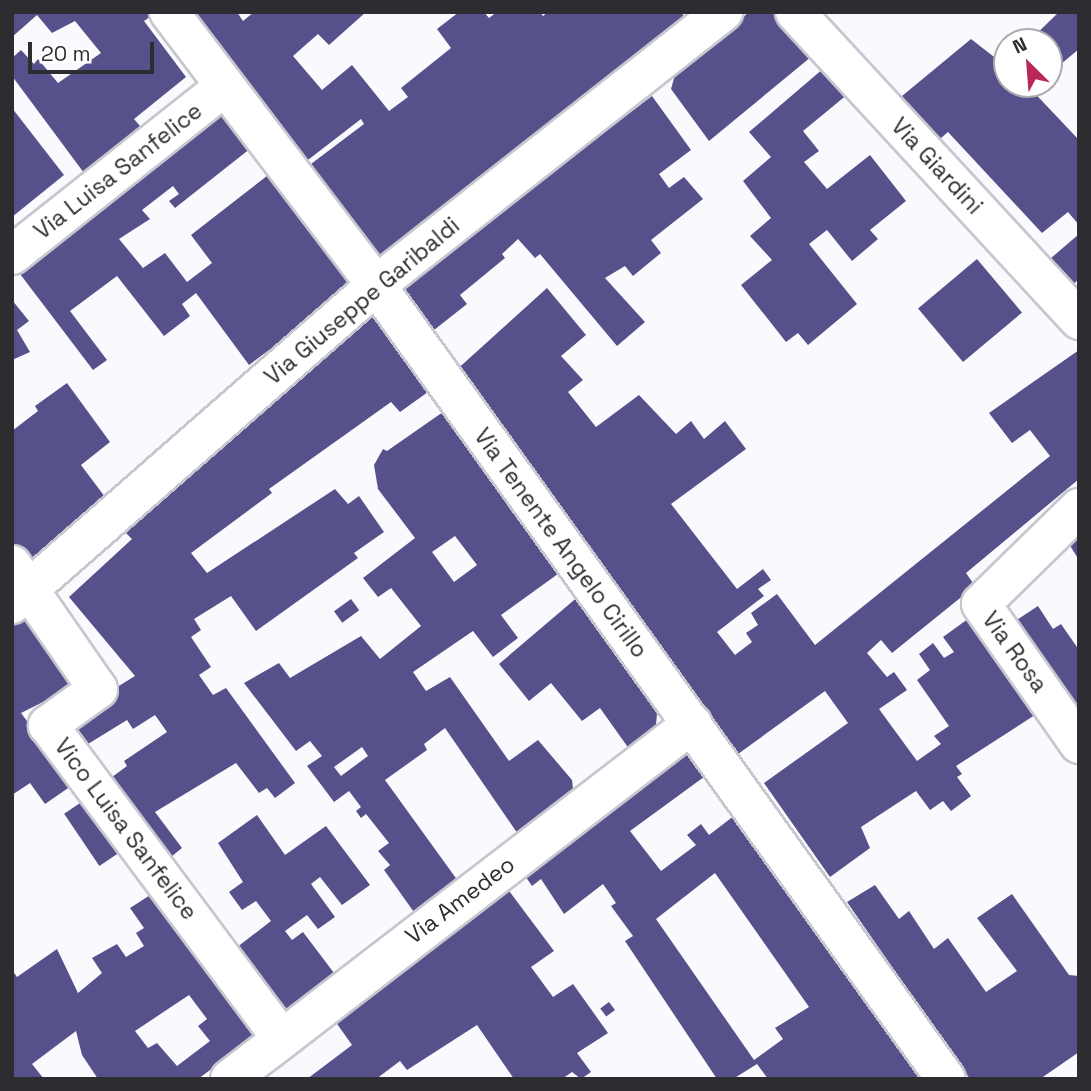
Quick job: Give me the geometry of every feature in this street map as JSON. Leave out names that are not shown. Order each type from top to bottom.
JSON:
[{"type":"street","name":"Via Tenente Angelo Cirillo","points":[[169,12],[376,285],[946,1079]]},
{"type":"street","name":"Via Giuseppe Garibaldi","points":[[18,586],[376,285],[723,12]]},
{"type":"street","name":"Via Giardini","points":[[796,12],[1079,320]]},
{"type":"street","name":"Via Luisa Sanfelice","points":[[12,255],[224,87]]},
{"type":"street","name":"Via Rosa","points":[[1079,508],[981,604],[1079,744]]},
{"type":"street","name":"Vico Luisa Sanfelice","points":[[18,586],[98,689],[48,725],[281,1036]]},
{"type":"street","name":"Via Amedeo","points":[[230,1079],[281,1036],[692,723]]},
{"type":"building","points":[[12,12],[146,12],[150,17],[144,21],[186,77],[134,119],[140,126],[84,173],[12,76],[12,58],[21,50],[34,64],[38,59],[58,83],[101,53],[75,21],[52,33],[37,15],[12,37]]},
{"type":"building","points":[[189,12],[237,12],[243,21],[254,12],[366,12],[329,45],[318,34],[293,56],[322,90],[352,65],[389,111],[408,97],[401,88],[451,48],[437,29],[459,12],[484,12],[489,18],[497,12],[540,12],[543,16],[548,12],[681,12],[689,23],[381,259],[307,167],[364,124],[361,119],[304,163]]},
{"type":"building","points":[[749,12],[778,12],[817,52],[709,141],[671,89],[675,75]]},
{"type":"building","points":[[1059,12],[1079,12],[1079,49],[1063,62],[1063,28],[1042,28]]},
{"type":"building","points":[[971,39],[993,56],[993,98],[1039,98],[1079,140],[1079,225],[1068,212],[1042,233],[948,132],[934,144],[896,101]]},
{"type":"building","points":[[831,62],[854,89],[803,131],[819,151],[804,162],[827,189],[870,155],[906,201],[870,230],[878,239],[852,261],[827,230],[809,244],[857,304],[808,345],[798,333],[786,342],[741,285],[772,260],[750,236],[771,218],[743,181],[771,157],[749,132]]},
{"type":"building","points":[[652,96],[691,150],[659,174],[669,188],[684,177],[703,199],[651,240],[661,253],[633,276],[625,266],[605,278],[645,322],[617,346],[540,254],[535,258],[518,239],[502,254],[505,258],[460,295],[467,304],[429,334],[395,291]]},
{"type":"building","points":[[12,108],[64,175],[12,217]]},
{"type":"building","points":[[221,113],[251,148],[175,208],[169,201],[179,194],[173,186],[142,210],[150,219],[119,239],[143,268],[165,253],[187,282],[212,263],[191,235],[272,172],[353,287],[249,365],[196,293],[182,304],[190,316],[164,336],[117,276],[70,311],[107,360],[93,370],[17,270]]},
{"type":"building","points":[[1079,234],[1079,279],[1067,290],[1043,265]]},
{"type":"building","points":[[977,259],[1022,313],[963,362],[918,308]]},
{"type":"building","points":[[547,288],[586,335],[561,356],[583,380],[568,392],[596,427],[639,395],[676,434],[691,421],[704,439],[725,421],[746,449],[671,504],[737,589],[763,569],[771,580],[758,589],[764,596],[717,632],[735,655],[752,642],[746,633],[758,625],[751,613],[777,594],[815,645],[1050,456],[1030,430],[1012,443],[989,413],[1079,350],[1079,479],[966,573],[975,586],[892,653],[881,640],[867,653],[887,677],[894,672],[907,690],[879,709],[917,761],[941,744],[934,736],[949,726],[917,680],[930,670],[919,654],[933,643],[944,658],[954,652],[943,637],[972,616],[1041,711],[956,766],[962,774],[957,777],[971,796],[951,811],[943,801],[930,810],[916,791],[861,827],[870,848],[830,877],[764,783],[848,723],[825,691],[738,754],[509,437],[503,442],[453,373]]},
{"type":"building","points":[[12,300],[29,321],[17,330],[30,352],[12,360]]},
{"type":"building","points":[[371,311],[428,392],[400,412],[391,402],[269,489],[272,493],[191,553],[207,573],[335,489],[348,504],[359,496],[384,532],[354,553],[358,558],[256,631],[231,596],[194,619],[201,630],[191,637],[211,667],[199,675],[213,695],[226,688],[295,783],[275,798],[267,788],[259,793],[236,763],[155,812],[182,848],[161,865],[104,783],[127,766],[124,761],[167,732],[155,715],[133,729],[127,720],[75,752],[57,724],[135,676],[69,597],[132,539],[122,529]]},
{"type":"building","points":[[67,383],[110,442],[81,465],[105,497],[54,545],[25,564],[12,547],[12,431],[38,411],[35,406]]},
{"type":"building","points":[[443,412],[512,512],[516,508],[562,571],[501,615],[518,638],[493,657],[473,631],[413,672],[426,691],[450,677],[509,761],[538,740],[572,780],[574,797],[520,837],[445,728],[424,744],[427,750],[385,780],[458,881],[416,915],[384,870],[390,865],[378,851],[389,843],[366,814],[361,818],[356,811],[361,807],[349,791],[334,802],[307,766],[322,756],[310,741],[296,751],[244,683],[279,663],[290,678],[361,636],[380,659],[421,626],[391,588],[378,597],[363,578],[415,538],[378,489],[374,465],[383,449],[387,451]],"holes":[[[455,536],[477,565],[454,582],[432,552]],[[362,747],[368,756],[341,776],[334,767]]]},
{"type":"building","points":[[1079,537],[1079,560],[1069,544]]},
{"type":"building","points":[[580,595],[657,714],[656,725],[632,753],[600,708],[582,721],[551,683],[529,701],[499,664]]},
{"type":"building","points":[[351,599],[359,610],[342,623],[334,611]]},
{"type":"building","points":[[1038,606],[1053,629],[1061,624],[1079,650],[1079,716],[1009,625]]},
{"type":"building","points":[[31,611],[82,683],[49,706],[45,701],[21,713],[74,784],[45,804],[30,783],[12,795],[12,626]]},
{"type":"building","points":[[682,748],[708,774],[630,831],[661,871],[696,845],[687,835],[701,824],[709,835],[739,812],[921,1079],[768,1079],[757,1064],[733,1079],[717,1079],[625,941],[633,936],[611,906],[616,903],[603,884],[564,914],[541,879],[532,886],[519,867]],"holes":[[[715,873],[809,1007],[775,1028],[783,1039],[754,1060],[656,919]]]},
{"type":"building","points":[[89,797],[124,849],[99,866],[64,814]]},
{"type":"building","points":[[257,815],[285,855],[326,826],[370,885],[342,905],[320,877],[311,884],[335,917],[318,929],[307,915],[285,931],[292,940],[303,932],[334,973],[274,1019],[227,955],[271,921],[256,901],[242,910],[229,892],[243,882],[218,843]]},
{"type":"building","points":[[501,880],[554,951],[531,967],[553,997],[573,984],[608,1033],[577,1053],[591,1072],[581,1079],[572,1072],[562,1079],[514,1079],[477,1025],[407,1070],[400,1061],[376,1079],[307,1079],[352,1045],[328,1011]]},
{"type":"building","points":[[875,885],[899,919],[909,911],[934,949],[948,938],[986,992],[1017,971],[977,918],[1012,894],[1069,975],[1079,976],[1079,1052],[1040,1079],[970,1079],[847,902]]},
{"type":"building","points":[[155,892],[261,1032],[198,1079],[98,1079],[82,1055],[76,1031],[32,1064],[44,1079],[12,1079],[12,970],[17,977],[57,949],[78,993],[102,973],[92,958],[117,944],[126,957],[144,946],[136,933],[144,928],[130,908]],"holes":[[[189,995],[207,1019],[198,1026],[210,1041],[177,1066],[157,1043],[148,1048],[135,1031]]]},
{"type":"building","points":[[609,1002],[615,1010],[606,1017],[600,1009]]}]
